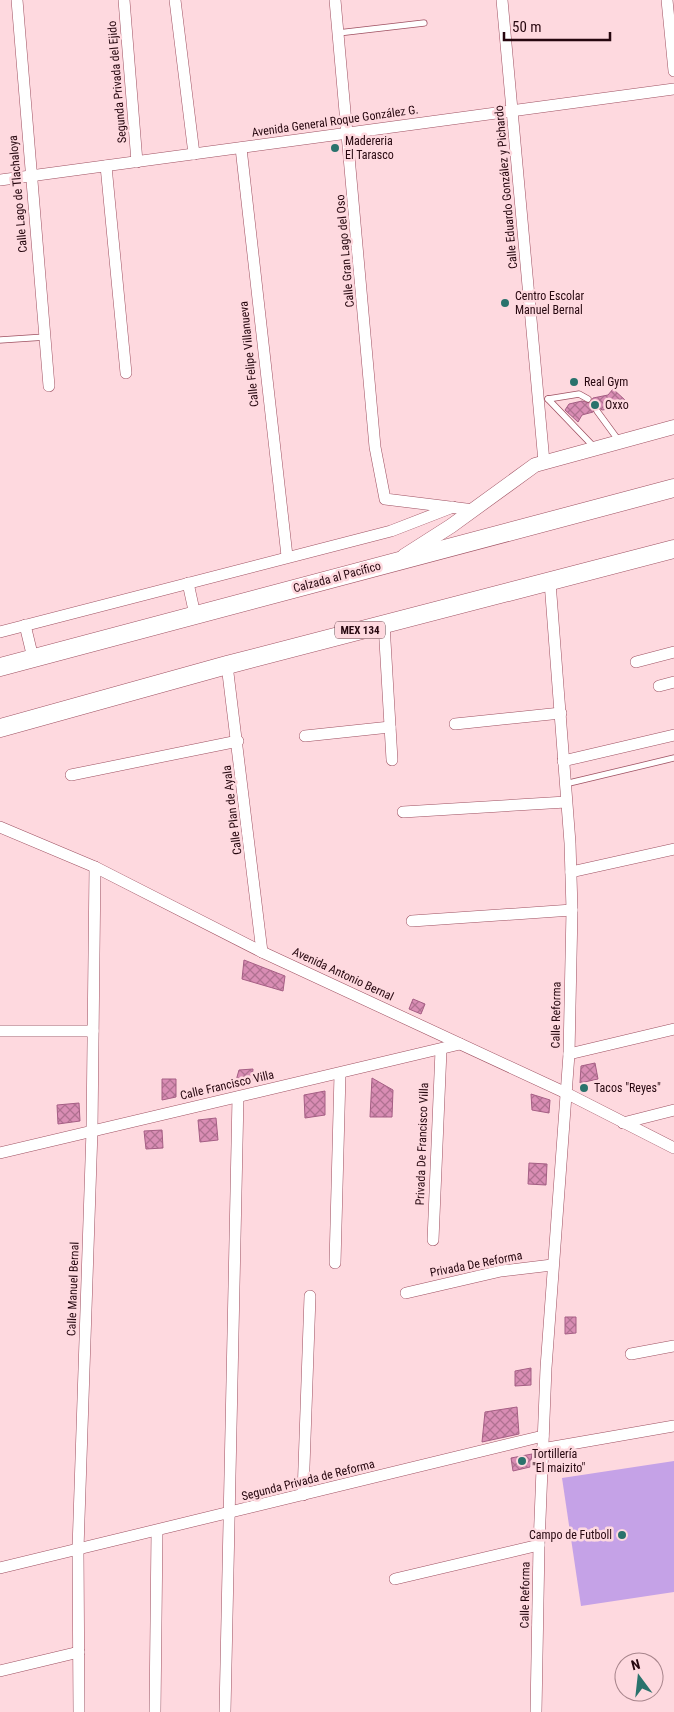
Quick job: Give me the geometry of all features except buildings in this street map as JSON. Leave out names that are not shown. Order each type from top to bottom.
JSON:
[{"type":"main road","name":"Calzada al Pacífico","points":[[0,666],[674,488]]},
{"type":"main road","name":"MEX 134","points":[[0,728],[227,665],[674,549]]},
{"type":"street","name":"Calle Lago de Tlachaloya","points":[[17,0],[30,176],[49,386]]},
{"type":"street","name":"Segunda Privada del Ejido","points":[[124,0],[137,162]]},
{"type":"street","points":[[175,0],[194,154]]},
{"type":"street","name":"Calle Gran Lago del Oso","points":[[335,0],[375,447],[385,499],[453,507]]},
{"type":"street","name":"Calle Eduardo González y Pichardo","points":[[502,0],[544,400],[544,462]]},
{"type":"street","points":[[667,0],[674,71]]},
{"type":"street","name":"Avenida General Roque González G.","points":[[0,180],[674,89]]},
{"type":"street","name":"Calle Felipe Villanueva","points":[[241,148],[287,556]]},
{"type":"street","points":[[106,166],[126,373]]},
{"type":"street","points":[[394,562],[474,510],[526,470],[544,462],[674,426]]},
{"type":"street","points":[[0,632],[287,556],[391,531],[453,507],[474,510]]},
{"type":"street","name":"Calle Reforma","points":[[536,1712],[542,1449],[552,1265],[569,1054],[572,910],[561,713],[550,582]]},
{"type":"street","points":[[188,583],[195,615]]},
{"type":"street","points":[[384,624],[392,760]]},
{"type":"street","points":[[25,625],[33,658]]},
{"type":"street","points":[[636,662],[674,652]]},
{"type":"street","name":"Calle Plan de Ayala","points":[[227,665],[238,741],[262,952]]},
{"type":"street","points":[[659,686],[674,682]]},
{"type":"street","points":[[456,724],[561,713]]},
{"type":"street","points":[[306,736],[390,727]]},
{"type":"street","points":[[564,761],[674,735]]},
{"type":"street","points":[[71,775],[238,741]]},
{"type":"street","points":[[403,812],[566,802]]},
{"type":"street","name":"Avenida Antonio Bernal","points":[[0,827],[95,867],[262,952],[566,1093],[674,1148]]},
{"type":"street","points":[[571,872],[674,849]]},
{"type":"street","name":"Calle Manuel Bernal","points":[[79,1712],[78,1549],[92,1130],[95,867]]},
{"type":"street","points":[[412,921],[572,910]]},
{"type":"street","points":[[569,1054],[674,1029]]},
{"type":"street","points":[[0,1031],[93,1031]]},
{"type":"street","name":"Calle Francisco Villa","points":[[0,1152],[340,1074],[460,1044]]},
{"type":"street","name":"Privada De Francisco Villa","points":[[433,1240],[441,1050]]},
{"type":"street","points":[[335,1263],[340,1074]]},
{"type":"street","points":[[225,1712],[238,1097]]},
{"type":"street","points":[[623,1122],[674,1110]]},
{"type":"street","name":"Privada De Reforma","points":[[406,1293],[501,1272],[552,1265]]},
{"type":"street","points":[[303,1495],[310,1296]]},
{"type":"street","points":[[631,1354],[674,1346]]},
{"type":"street","points":[[542,1449],[674,1426]]},
{"type":"street","name":"Segunda Privada de Reforma","points":[[0,1568],[157,1532],[543,1436]]},
{"type":"street","points":[[155,1712],[157,1532]]},
{"type":"street","points":[[395,1580],[539,1545]]},
{"type":"street","points":[[0,1670],[79,1652]]},
{"type":"lane","points":[[338,33],[424,23]]},
{"type":"lane","points":[[0,340],[45,337]]},
{"type":"lane","points":[[544,400],[579,394],[588,399]]},
{"type":"lane","points":[[544,400],[594,448]]},
{"type":"lane","points":[[597,411],[619,441]]},
{"type":"lane","points":[[565,784],[674,758]]},
{"type":"shaded area","name":"Campo de Futboll","points":[[674,1461],[674,1592],[581,1606],[562,1478]]},
{"type":"place","name":"Madereria El Tarasco","points":[[335,148]]},
{"type":"place","name":"Centro Escolar Manuel Bernal","points":[[505,303]]},
{"type":"place","name":"Real Gym","points":[[574,382]]},
{"type":"place","name":"Oxxo","points":[[595,405]]},
{"type":"place","name":"Tacos \"Reyes\"","points":[[584,1088]]},
{"type":"place","name":"Tortillería \"El maizito\"","points":[[522,1461]]},
{"type":"place","name":"Campo de Futboll","points":[[622,1535]]}]
